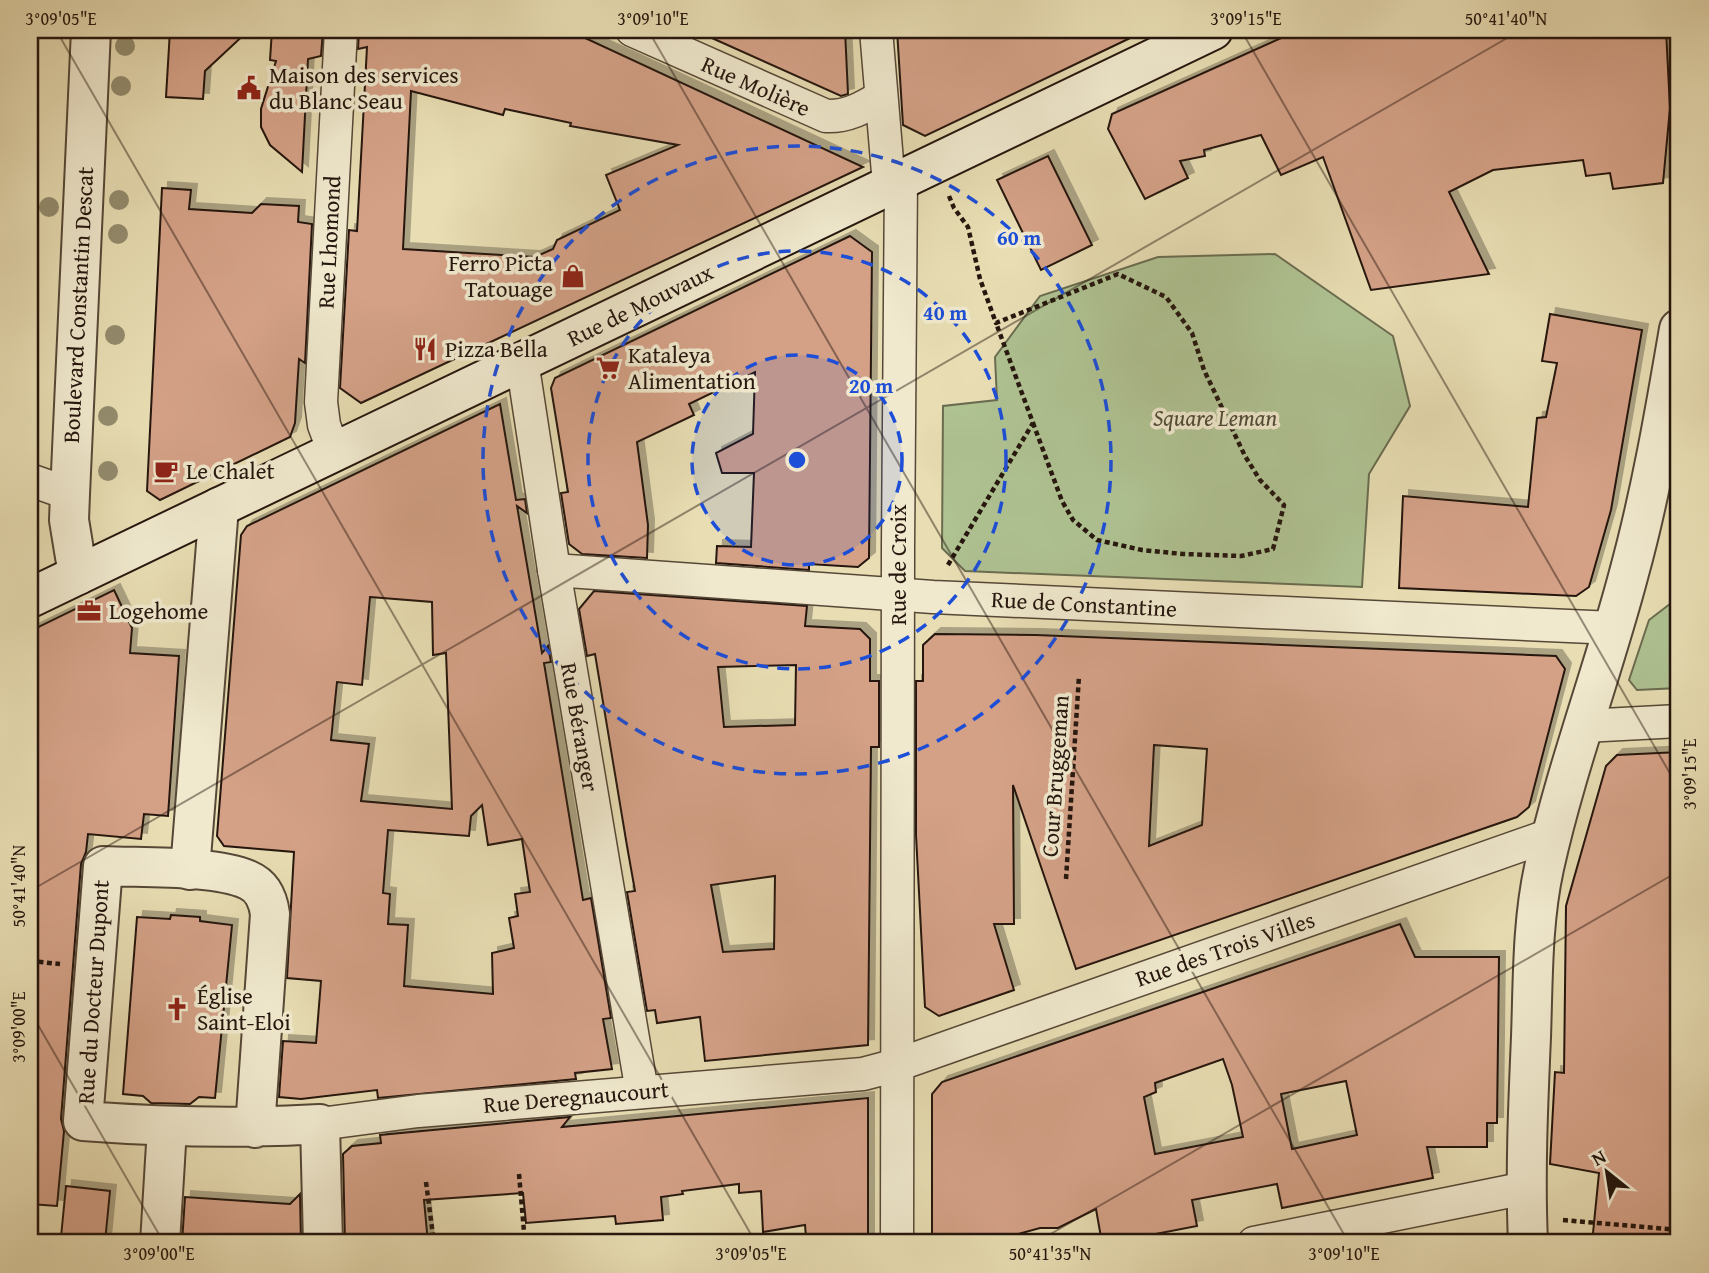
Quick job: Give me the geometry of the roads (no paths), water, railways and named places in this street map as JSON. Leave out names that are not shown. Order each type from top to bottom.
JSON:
[{"type":"street","name":"Rue Lhomond","points":[[334,452],[324,425],[321,402],[341,30]]},
{"type":"street","name":"Rue Molière","points":[[632,30],[826,116],[842,117],[881,97]]},
{"type":"street","name":"Rue de Croix","points":[[876,30],[881,97],[895,182],[898,594],[897,1243]]},
{"type":"street","name":"Rue de Mouvaux","points":[[30,598],[1213,30]]},
{"type":"street","name":"Boulevard Constantin Descat","points":[[78,575],[69,520],[91,31]]},
{"type":"street","points":[[1254,1243],[1527,1216],[1535,927],[1544,869],[1614,628],[1655,470],[1679,330]]},
{"type":"street","name":"Rue Béranger","points":[[522,361],[554,570],[642,1092]]},
{"type":"street","points":[[30,480],[70,494]]},
{"type":"street","points":[[190,870],[219,507]]},
{"type":"street","name":"Rue de Constantine","points":[[554,570],[933,597],[1614,628]]},
{"type":"street","points":[[1584,726],[1679,720]]},
{"type":"street","name":"Rue des Trois Villes","points":[[897,1065],[1553,834]]},
{"type":"street","name":"Rue du Docteur Dupont","points":[[103,866],[222,874],[249,880],[261,889],[268,901],[270,914],[255,1128],[167,1128],[83,1121],[103,866]]},
{"type":"street","name":"Rue Deregnaucourt","points":[[255,1128],[320,1124],[418,1111],[863,1074],[897,1065]]},
{"type":"street","points":[[320,1124],[323,1243]]},
{"type":"street","points":[[160,1243],[167,1128]]},
{"type":"place","name":"Maison des services du Blanc Seau","points":[[249,88]]},
{"type":"place","name":"Ferro Picta Tatouage","points":[[573,276]]},
{"type":"place","name":"Pizza Bella","points":[[425,349]]},
{"type":"place","name":"Kataleya Alimentation","points":[[608,368]]},
{"type":"place","name":"Le Chalet","points":[[166,471]]},
{"type":"place","name":"Logehome","points":[[89,611]]},
{"type":"place","name":"Église Saint-Eloi","points":[[177,1009]]},
{"type":"park label","name":"Square Leman","points":[[1215,418]]}]
